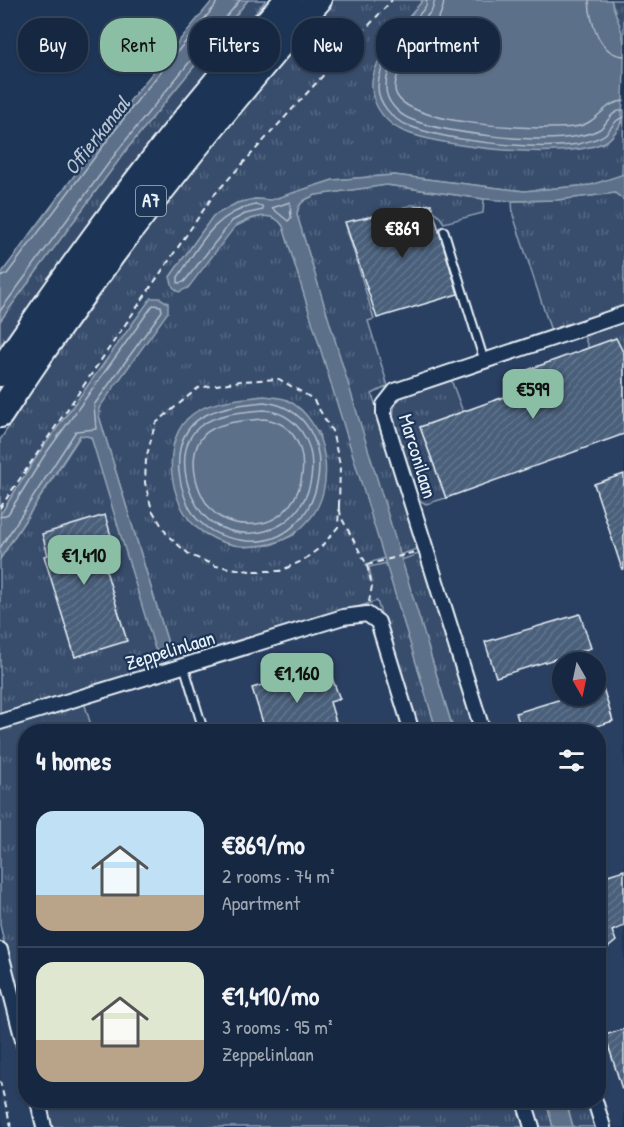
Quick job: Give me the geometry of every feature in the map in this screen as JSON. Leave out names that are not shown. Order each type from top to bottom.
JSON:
[{"type":"highway","name":"A7","points":[[0,374],[127,194],[222,75],[288,0]]},
{"type":"highway","name":"A7","points":[[0,414],[47,343],[147,206],[239,91],[318,0]]},
{"type":"street","name":"Marconilaan","points":[[481,724],[384,415],[384,405],[395,391],[624,314]]},
{"type":"street","name":"Zeppelinlaan","points":[[0,722],[343,617],[367,614]]},
{"type":"street","points":[[367,614],[378,622],[410,724]]},
{"type":"street","points":[[0,950],[18,1021]]},
{"type":"street","points":[[40,1108],[44,1127]]},
{"type":"street","points":[[526,1108],[532,1127]]},
{"type":"street","points":[[597,1108],[603,1127]]},
{"type":"lane","points":[[444,231],[484,360]]},
{"type":"lane","points":[[184,666],[202,724]]},
{"type":"path","points":[[0,508],[213,196],[392,0]]},
{"type":"path","points":[[339,505],[338,527],[321,547],[302,561],[280,571],[250,571],[216,566],[190,555],[168,536],[152,510],[145,483],[146,459],[155,424],[198,388],[241,381],[279,379],[313,399],[332,431],[340,465],[341,517],[367,566],[372,586],[367,614]]},
{"type":"path","points":[[367,566],[401,556]]},
{"type":"path","points":[[0,1081],[11,1127]]},
{"type":"shaded area","points":[[624,193],[624,1127],[4,1127],[0,1112],[0,537],[266,207]]},
{"type":"green space","points":[[248,0],[266,0],[251,18],[233,18]]},
{"type":"green space","points":[[333,0],[423,0],[409,18],[376,18],[376,72],[385,72],[402,130],[432,139],[495,148],[622,123],[624,111],[622,176],[591,185],[524,191],[394,175],[333,180],[271,200],[255,199],[237,203],[213,216],[170,277],[226,232],[243,223],[259,217],[273,217],[283,226],[385,558],[366,564],[372,583],[369,567],[387,563],[435,724],[415,724],[377,601],[0,716],[0,559],[81,435],[91,437],[167,648],[167,640],[99,416],[99,408],[39,453],[0,515],[0,440],[44,372],[144,234],[255,92],[272,72],[280,72],[280,63],[292,48],[292,72],[364,72],[364,18],[318,18]],"holes":[[[235,400],[319,432],[325,475],[294,535],[271,545],[245,547],[187,419],[205,407]]]},
{"type":"green space","points":[[611,0],[624,0],[624,42]]},
{"type":"green space","points":[[190,72],[208,72],[128,170],[0,346],[0,321],[127,149]]},
{"type":"green space","points":[[386,185],[484,199],[483,213],[444,223],[430,209],[411,205],[346,226],[374,319],[368,321],[388,386],[372,394],[420,548],[399,555],[297,215],[303,202],[316,195]]},
{"type":"green space","points":[[615,193],[624,200],[624,307],[551,331],[513,215],[512,201],[557,200]]},
{"type":"green space","points":[[624,321],[624,354],[589,349],[583,334]]},
{"type":"green space","points":[[450,377],[463,412],[420,427],[446,498],[426,504],[417,499],[393,420],[394,408],[399,398]]},
{"type":"green space","points":[[421,553],[474,724],[452,724],[401,560]]},
{"type":"green space","points":[[84,702],[91,724],[18,724],[18,1001],[0,925],[0,728]]},
{"type":"green space","points":[[45,1108],[521,1108],[527,1127],[49,1127]]},
{"type":"green space","points":[[533,1108],[548,1108],[553,1127],[539,1127]]},
{"type":"green space","points":[[568,1108],[590,1108],[596,1127],[573,1127]]},
{"type":"water","points":[[213,0],[248,0],[233,18],[198,18]]},
{"type":"water","points":[[423,0],[611,0],[621,27],[624,44],[624,86],[620,125],[612,137],[605,142],[587,148],[563,151],[474,147],[446,143],[397,128],[386,119],[375,102],[372,89],[376,66],[376,72],[500,72],[500,18],[409,18]]},
{"type":"water","points":[[189,29],[190,72],[127,149],[0,321],[0,275],[153,72],[177,72],[177,43]]},
{"type":"water","points":[[624,174],[624,200],[615,193],[557,200],[512,201],[387,185],[316,195],[305,200],[298,207],[297,215],[452,724],[435,724],[283,226],[274,218],[261,216],[242,222],[236,225],[188,288],[179,292],[173,287],[170,277],[213,216],[237,203],[255,199],[271,200],[333,180],[394,175],[524,191],[591,185]]},
{"type":"water","points":[[151,298],[160,298],[168,303],[168,312],[99,408],[99,416],[167,640],[167,648],[161,653],[155,649],[91,437],[80,435],[0,559],[0,515],[39,453]]},
{"type":"water","points":[[264,396],[287,400],[301,410],[312,423],[320,439],[324,456],[326,474],[323,492],[317,508],[307,522],[290,536],[262,545],[248,546],[222,542],[204,533],[183,511],[173,479],[171,463],[173,446],[178,431],[187,419],[203,408],[223,401]]},
{"type":"water","points":[[548,1108],[568,1108],[573,1127],[553,1127]]},
{"type":"building","points":[[431,204],[458,294],[377,318],[345,222]]},
{"type":"building","points":[[616,338],[624,354],[624,434],[446,498],[420,427],[515,393],[508,377]]},
{"type":"building","points":[[624,474],[624,569],[622,569],[594,484]]},
{"type":"building","points":[[105,515],[111,536],[97,540],[127,641],[75,657],[44,556],[48,555],[42,534]]},
{"type":"building","points":[[580,614],[591,648],[578,652],[552,652],[552,660],[496,677],[485,642]]},
{"type":"building","points":[[327,665],[340,699],[330,702],[337,724],[260,724],[263,723],[252,688]]},
{"type":"building","points":[[606,698],[613,721],[603,724],[519,724],[516,713],[552,702],[552,706],[606,706]]},
{"type":"building","points":[[624,870],[624,926],[612,931],[616,941],[606,949],[606,876]]},
{"type":"building","points":[[624,1029],[624,1089],[622,1089],[606,1035]]},
{"type":"water label","name":"Offierkanaal","points":[[97,136]]}]
